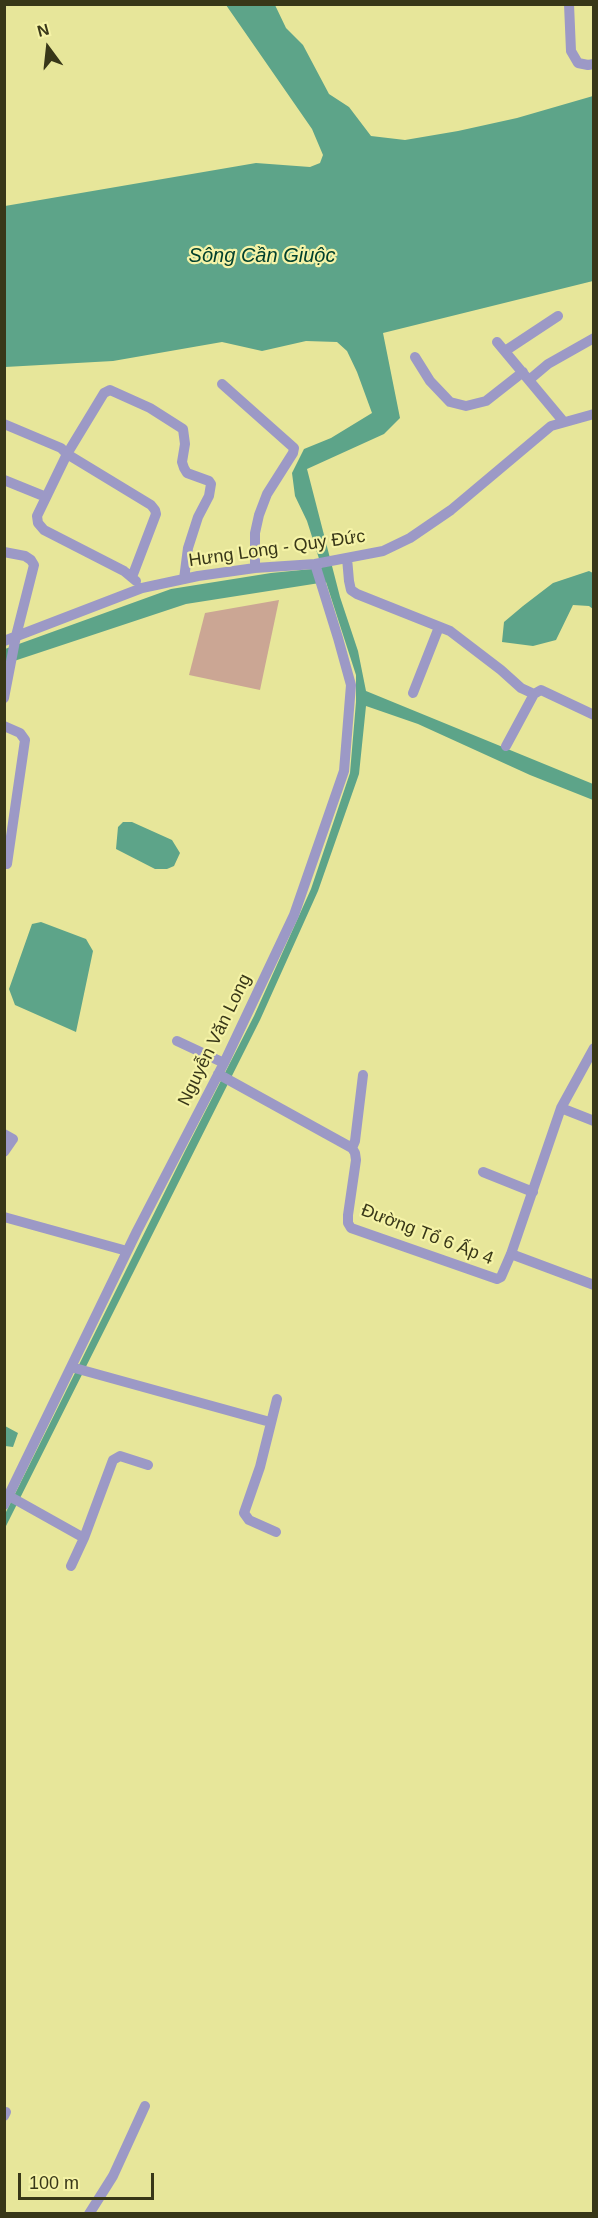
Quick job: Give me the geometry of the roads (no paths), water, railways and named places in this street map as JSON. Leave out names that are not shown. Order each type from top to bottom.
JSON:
[{"type":"street","points":[[569,4],[571,51],[578,63],[594,64]]},
{"type":"street","points":[[558,316],[501,346],[563,421]]},
{"type":"street","points":[[415,357],[430,381],[450,402],[466,406],[486,401],[594,338]]},
{"type":"street","points":[[222,384],[294,448],[267,495],[259,515],[255,533],[255,568]]},
{"type":"street","points":[[142,588],[132,577],[44,530],[38,523],[37,516],[67,454],[104,393],[110,390],[150,408],[183,429],[185,444],[182,462],[184,468],[187,472],[208,481],[212,487],[198,517],[188,548],[184,579]]},
{"type":"street","name":"Hưng Long - Quy Đức","points":[[4,641],[142,588],[255,568],[316,564],[382,551],[410,538],[451,510],[544,430],[563,421],[594,414]]},
{"type":"street","points":[[4,424],[61,448],[67,454],[152,505],[156,514],[132,577]]},
{"type":"street","points":[[4,480],[46,496]]},
{"type":"street","points":[[4,552],[24,556],[34,565],[16,636],[4,698]]},
{"type":"street","points":[[347,558],[351,590],[450,631],[521,688],[534,694]]},
{"type":"street","name":"Nguyễn Văn Long","points":[[7,1501],[127,1251],[224,1063],[294,915],[344,771],[351,685],[316,564]]},
{"type":"street","points":[[413,693],[439,627]]},
{"type":"street","points":[[506,746],[534,694],[541,690],[594,715]]},
{"type":"street","points":[[4,726],[20,733],[25,740],[7,864]]},
{"type":"street","points":[[177,1041],[224,1063]]},
{"type":"street","points":[[511,1254],[561,1108],[594,1048]]},
{"type":"street","points":[[218,1074],[352,1148],[355,1142],[363,1075]]},
{"type":"street","points":[[561,1108],[594,1121]]},
{"type":"street","points":[[4,1134],[13,1139],[4,1152]]},
{"type":"street","name":"Đường Tổ 6 Ấp 4","points":[[352,1148],[356,1153],[356,1160],[348,1215],[351,1228],[493,1279],[501,1277],[511,1254],[594,1285]]},
{"type":"street","points":[[483,1172],[533,1192]]},
{"type":"street","points":[[4,1217],[127,1251]]},
{"type":"street","points":[[71,1366],[270,1422]]},
{"type":"street","points":[[276,1532],[249,1520],[244,1514],[260,1467],[277,1399]]},
{"type":"street","points":[[71,1566],[113,1460],[120,1456],[148,1465]]},
{"type":"street","points":[[7,1501],[84,1538]]},
{"type":"street","points":[[89,2214],[113,2176],[145,2106]]},
{"type":"water","name":"Sông Cần Giuộc","points":[[226,5],[275,5],[286,28],[303,45],[329,94],[349,107],[371,136],[405,140],[458,131],[517,118],[593,96],[593,281],[383,333],[400,418],[384,434],[307,469],[340,597],[358,651],[366,691],[593,784],[593,800],[530,775],[418,724],[366,706],[359,774],[318,891],[260,1020],[5,1528],[5,1514],[254,1016],[311,889],[350,773],[356,675],[326,582],[186,604],[5,664],[5,649],[171,589],[271,573],[322,568],[307,521],[295,496],[292,473],[304,449],[331,438],[372,413],[347,351],[337,342],[306,341],[262,351],[222,342],[113,361],[5,367],[5,206],[256,163],[310,167],[320,163],[323,155],[312,129]]},
{"type":"water","points":[[589,571],[593,573],[593,609],[589,606],[573,605],[556,640],[533,646],[502,642],[504,622],[523,606],[553,583]]},
{"type":"water","points":[[123,822],[132,822],[172,840],[180,853],[174,866],[167,869],[155,869],[116,849],[118,827]]},
{"type":"water","points":[[41,922],[86,939],[93,951],[76,1032],[15,1005],[9,989],[32,924]]},
{"type":"water","points":[[5,1426],[18,1433],[13,1447],[5,1446]]}]
